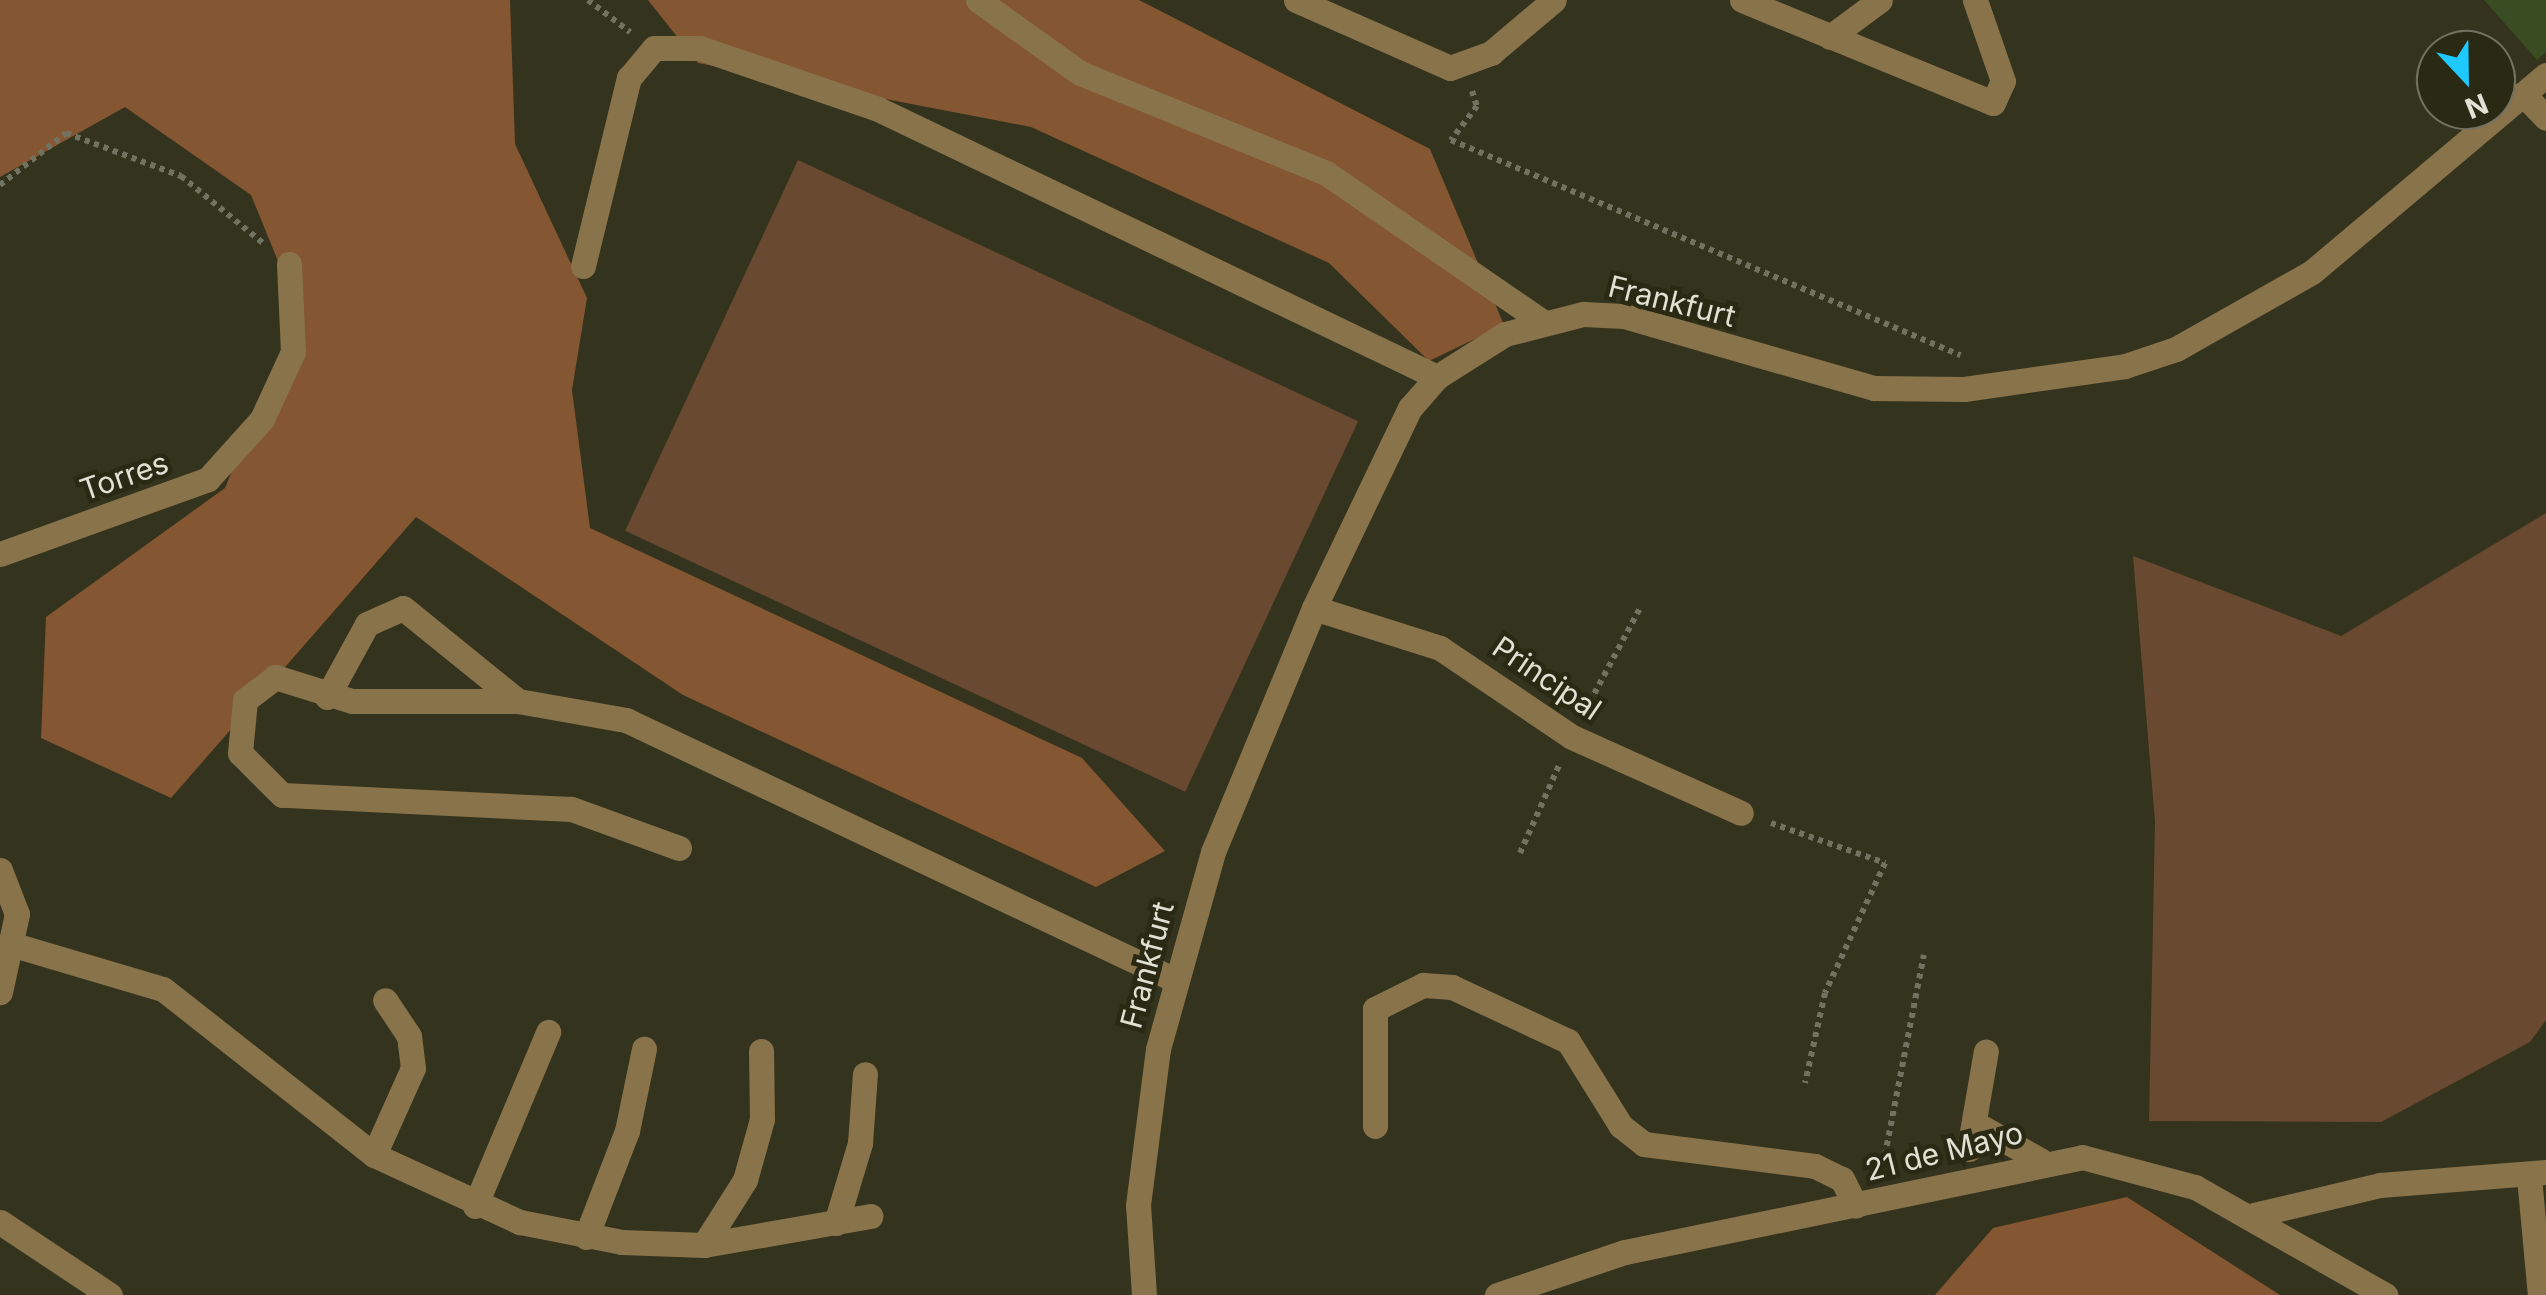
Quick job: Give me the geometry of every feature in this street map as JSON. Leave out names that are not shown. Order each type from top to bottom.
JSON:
[{"type":"street","points":[[978,0],[1080,73],[1326,173],[1540,320]]},
{"type":"street","points":[[1296,0],[1437,64],[1463,66],[1554,0]]},
{"type":"street","points":[[1742,0],[1982,102],[2000,99],[2003,81],[1975,0]]},
{"type":"street","points":[[1830,37],[1880,0]]},
{"type":"street","points":[[583,266],[628,78],[654,48],[700,48],[878,109],[1437,378]]},
{"type":"street","name":"Frankfurt","points":[[1144,1295],[1138,1205],[1175,980],[1226,818],[1314,608],[1410,408],[1469,350],[1540,320],[1624,316],[1874,388],[2010,384],[2142,360],[2271,297],[2546,75]]},
{"type":"street","points":[[2523,94],[2546,118]]},
{"type":"street","name":"Torres","points":[[0,554],[208,479],[262,419],[292,352],[289,264]]},
{"type":"street","points":[[327,697],[368,624],[403,608],[518,701]]},
{"type":"street","name":"Principal","points":[[1314,608],[1440,648],[1572,737],[1741,813]]},
{"type":"street","points":[[679,848],[572,808],[303,798],[259,781],[236,733],[251,690],[275,677],[327,697],[518,701],[626,720],[1175,980]]},
{"type":"street","points":[[0,870],[16,914],[14,945],[0,992]]},
{"type":"street","points":[[14,945],[163,988],[374,1156],[475,1206],[586,1238],[704,1245],[870,1216]]},
{"type":"street","points":[[1376,1126],[1375,1009],[1423,985],[1452,987],[1568,1040],[1621,1126],[1644,1144],[1814,1166],[1842,1180],[1867,1202]]},
{"type":"street","points":[[374,1156],[413,1068],[409,1036],[384,1000]]},
{"type":"street","points":[[475,1206],[548,1032]]},
{"type":"street","points":[[586,1238],[627,1131],[644,1049]]},
{"type":"street","points":[[704,1245],[749,1164],[762,1118],[761,1051]]},
{"type":"street","points":[[1969,1150],[1986,1051]]},
{"type":"street","points":[[836,1223],[860,1143],[865,1074]]},
{"type":"street","points":[[1974,1123],[2040,1160]]},
{"type":"street","name":"21 de Mayo","points":[[1497,1295],[1626,1252],[1867,1202],[2040,1160],[2135,1167],[2254,1215],[2385,1295]]},
{"type":"street","points":[[2254,1215],[2380,1185],[2538,1174],[2540,1295]]},
{"type":"street","points":[[0,1222],[110,1295]]},
{"type":"path","points":[[588,0],[654,48]]},
{"type":"path","points":[[1463,66],[1477,106],[1450,140],[1927,336],[2010,384]]},
{"type":"path","points":[[0,185],[66,133],[181,176],[289,264]]},
{"type":"path","points":[[1741,813],[1885,863],[1825,994],[1804,1083]]},
{"type":"path","points":[[1867,1202],[1924,955]]},
{"type":"shaded area","points":[[0,0],[510,0],[515,144],[587,298],[572,390],[590,528],[1082,758],[1165,851],[1096,887],[683,695],[416,517],[171,798],[41,738],[46,617],[225,488],[298,310],[251,195],[125,107],[0,177]]},
{"type":"shaded area","points":[[648,0],[1139,0],[1430,149],[1504,325],[1429,361],[1329,263],[1031,127],[698,63]]},
{"type":"shaded area","points":[[798,160],[1358,421],[1185,792],[625,531]]},
{"type":"shaded area","points":[[2546,513],[2546,1020],[2530,1042],[2381,1122],[2149,1121],[2155,822],[2133,556],[2341,636]]},
{"type":"shaded area","points":[[2127,1197],[2280,1295],[1935,1295],[1993,1228]]}]
